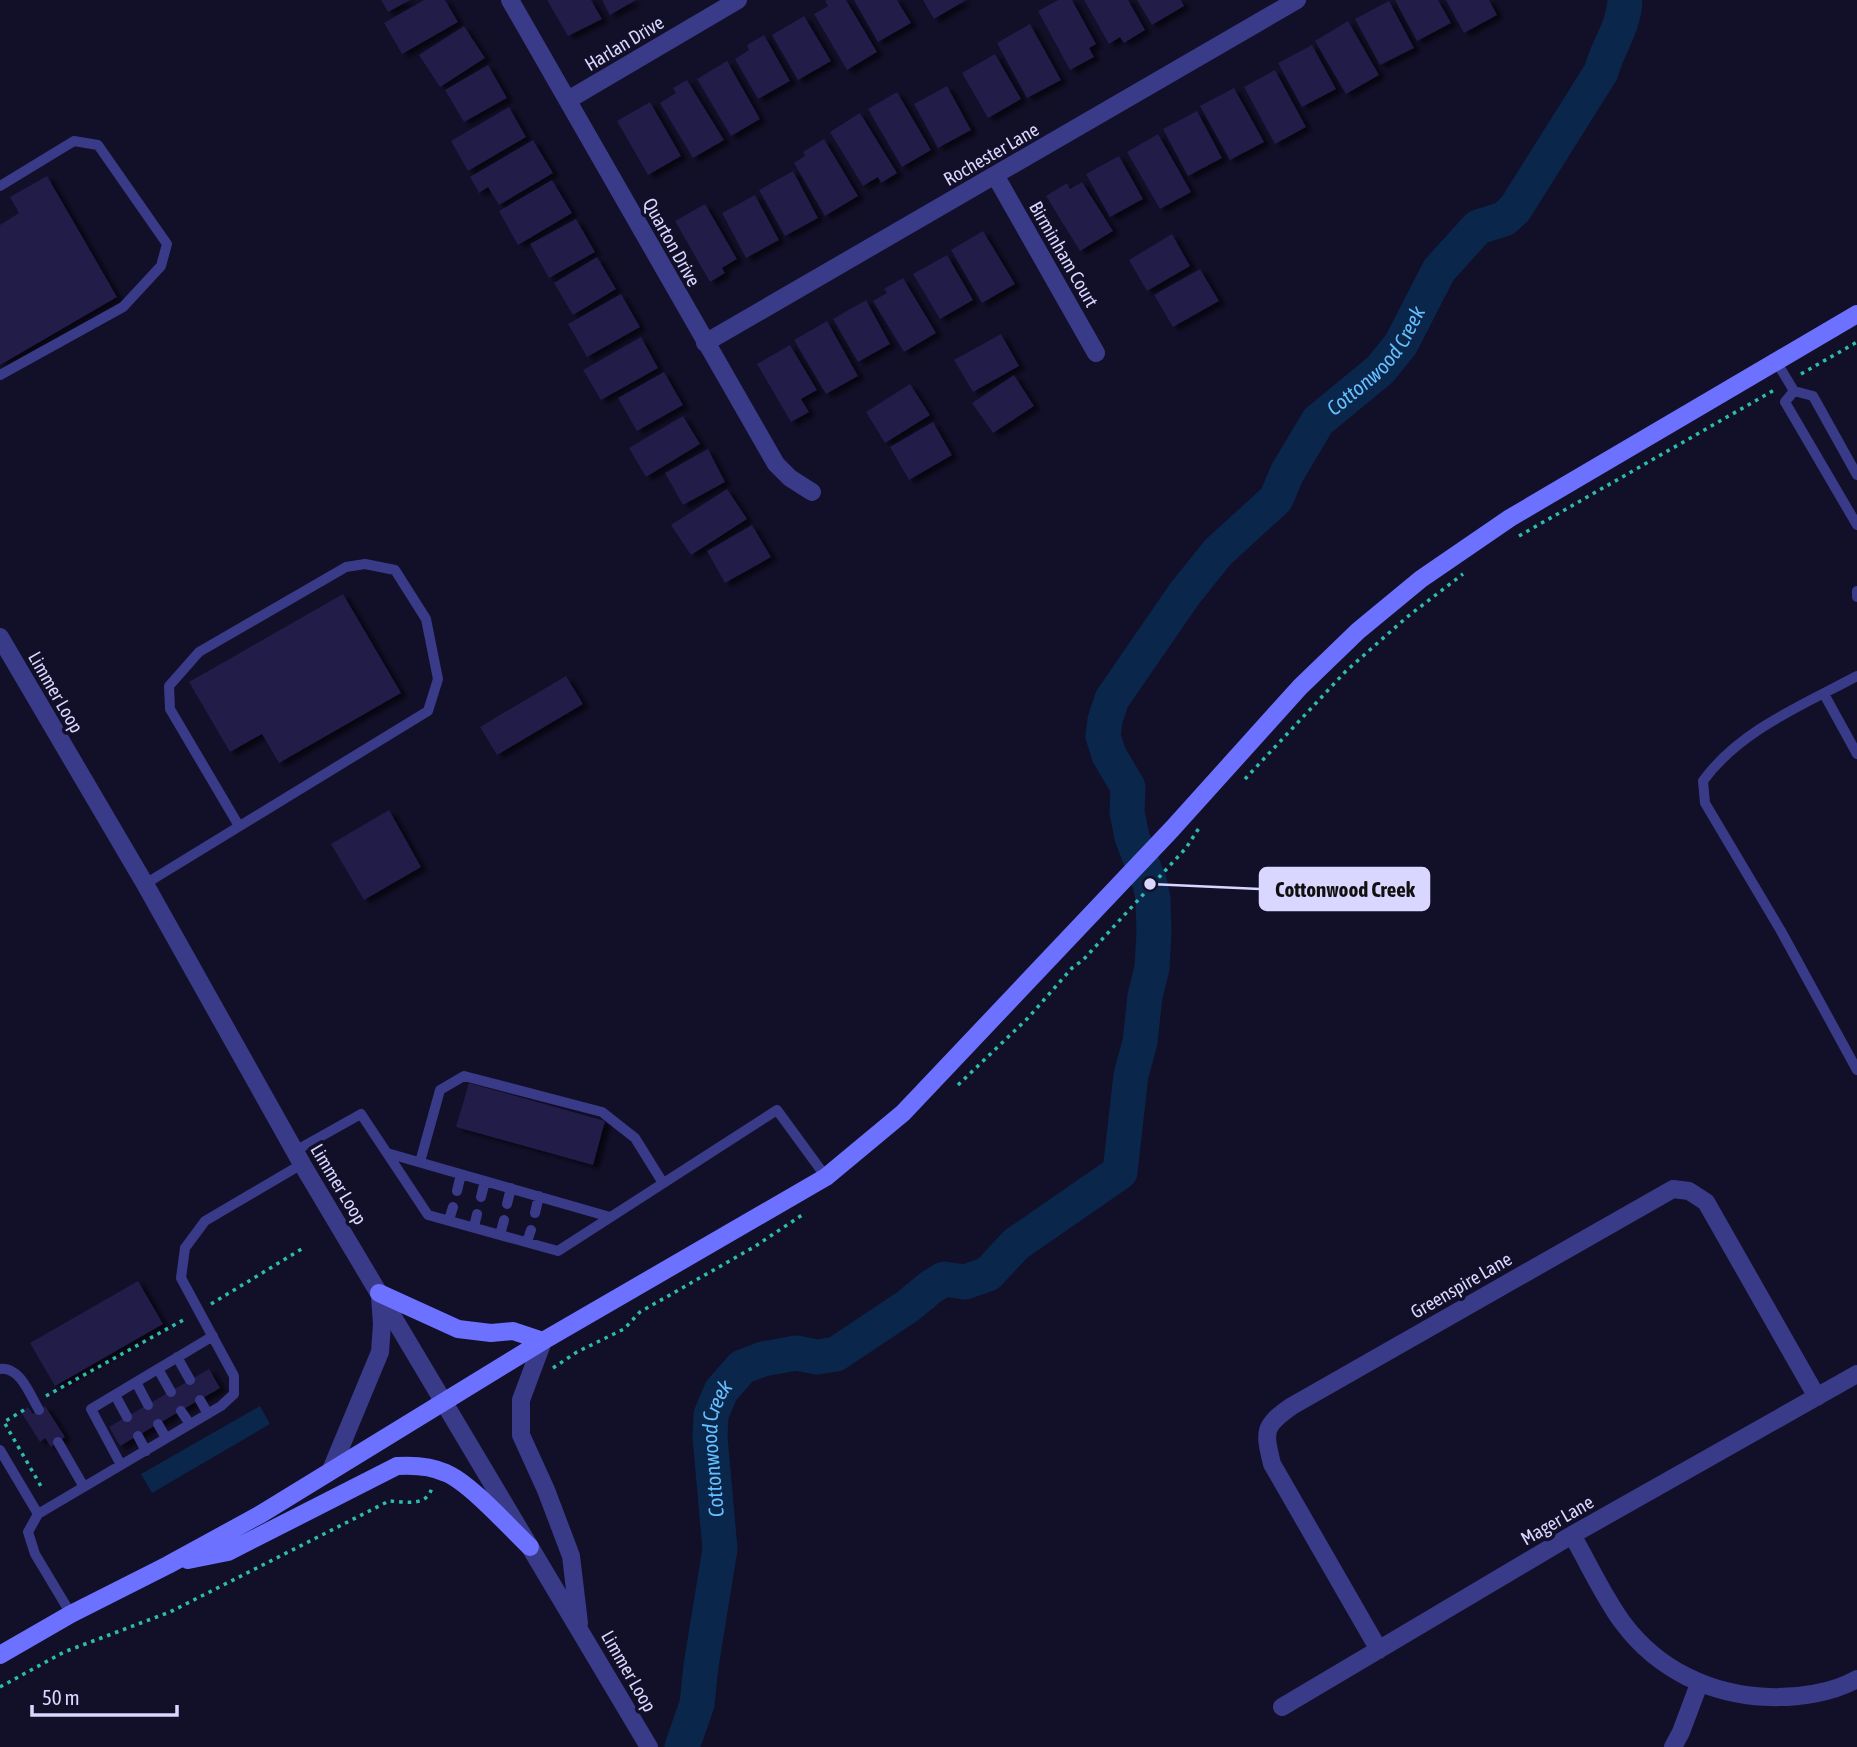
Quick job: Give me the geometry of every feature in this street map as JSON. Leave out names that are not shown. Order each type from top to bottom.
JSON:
[{"type":"main road","points":[[0,1655],[71,1614],[261,1514],[444,1400],[826,1177],[903,1113],[1172,829],[1300,687],[1358,631],[1421,579],[1510,518],[1857,314]]},
{"type":"main road","points":[[379,1293],[458,1329],[491,1333],[513,1331],[543,1341]]},
{"type":"main road","points":[[168,1565],[228,1552],[397,1466],[413,1465],[448,1474],[474,1494],[530,1547]]},
{"type":"street","name":"Quarton Drive","points":[[510,0],[776,464],[790,478],[812,492]]},
{"type":"street","name":"Harlan Drive","points":[[568,100],[738,0]]},
{"type":"street","name":"Rochester Lane","points":[[705,343],[1297,0]]},
{"type":"street","name":"Birminham Court","points":[[995,175],[1096,353]]},
{"type":"street","name":"Limmer Loop","points":[[0,637],[145,884],[298,1157],[649,1747]]},
{"type":"street","name":"Greenspire Lane","points":[[1379,1650],[1272,1464],[1266,1438],[1272,1420],[1292,1406],[1673,1189],[1689,1191],[1706,1202],[1817,1396]]},
{"type":"street","points":[[331,1470],[380,1352],[382,1324],[379,1293]]},
{"type":"street","points":[[543,1341],[521,1401],[521,1436],[546,1490],[571,1556],[580,1630]]},
{"type":"street","name":"Mager Lane","points":[[1282,1707],[1572,1535],[1857,1374]]},
{"type":"street","points":[[1572,1535],[1623,1622],[1666,1664],[1699,1684],[1743,1696],[1786,1698],[1816,1693],[1857,1679]]},
{"type":"street","points":[[1673,1747],[1699,1684]]},
{"type":"lane","points":[[0,186],[74,141],[99,145],[167,244],[161,265],[123,307],[0,375]]},
{"type":"lane","points":[[1776,361],[1791,386],[1813,396],[1857,475]]},
{"type":"lane","points":[[1791,386],[1785,402],[1857,525]]},
{"type":"lane","points":[[145,884],[428,711],[438,679],[426,619],[395,570],[365,564],[346,567],[199,652],[169,686],[170,709],[239,826]]},
{"type":"lane","points":[[1857,592],[1857,597]]},
{"type":"lane","points":[[1857,676],[1757,730],[1714,765],[1703,781],[1704,803],[1781,931],[1857,1070]]},
{"type":"lane","points":[[1824,694],[1857,754]]},
{"type":"lane","points":[[420,1162],[440,1090],[464,1076],[602,1112],[635,1138],[663,1183]]},
{"type":"lane","points":[[71,1614],[34,1554],[28,1532],[38,1514],[208,1414],[234,1394],[234,1376],[181,1278],[185,1248],[205,1221],[361,1114],[428,1215],[558,1251],[777,1110],[826,1177]]},
{"type":"lane","points":[[387,1153],[610,1217]]},
{"type":"lane","points":[[457,1191],[461,1174]]},
{"type":"lane","points":[[481,1198],[485,1181]]},
{"type":"lane","points":[[508,1204],[511,1188]]},
{"type":"lane","points":[[535,1213],[539,1196]]},
{"type":"lane","points":[[449,1220],[453,1207]]},
{"type":"lane","points":[[474,1227],[477,1214]]},
{"type":"lane","points":[[500,1235],[503,1220]]},
{"type":"lane","points":[[527,1242],[531,1230]]},
{"type":"lane","points":[[121,1465],[91,1409],[213,1336]]},
{"type":"lane","points":[[177,1357],[190,1380]]},
{"type":"lane","points":[[0,1369],[13,1371],[35,1407]]},
{"type":"lane","points":[[158,1369],[171,1392]]},
{"type":"lane","points":[[136,1382],[148,1405]]},
{"type":"lane","points":[[115,1395],[127,1417]]},
{"type":"lane","points":[[200,1400],[208,1414]]},
{"type":"lane","points":[[181,1411],[190,1424]]},
{"type":"lane","points":[[158,1424],[166,1438]]},
{"type":"lane","points":[[138,1436],[146,1451]]},
{"type":"lane","points":[[58,1442],[84,1487]]},
{"type":"lane","points":[[0,1450],[38,1514]]},
{"type":"path","points":[[1519,536],[1791,386],[1857,342]]},
{"type":"path","points":[[1237,786],[1346,671],[1407,617],[1473,567]]},
{"type":"path","points":[[1083,960],[1186,848],[1201,825]]},
{"type":"path","points":[[211,1304],[305,1247]]},
{"type":"path","points":[[43,1398],[185,1319]]},
{"type":"path","points":[[35,1407],[4,1422],[42,1488]]},
{"type":"path","points":[[0,1688],[64,1652],[170,1612],[389,1501],[423,1501],[431,1492],[433,1481]]},
{"type":"water","points":[[260,1406],[270,1424],[152,1493],[141,1474]]},
{"type":"building","points":[[381,0],[410,0],[388,12]]},
{"type":"building","points":[[424,0],[445,0],[458,22],[402,54],[384,23]]},
{"type":"building","points":[[547,0],[591,0],[602,19],[568,36]]},
{"type":"building","points":[[602,0],[636,0],[610,15]]},
{"type":"building","points":[[846,0],[877,52],[847,70],[814,14],[828,6],[825,1]]},
{"type":"building","points":[[854,0],[897,0],[911,23],[878,42]]},
{"type":"building","points":[[923,0],[966,0],[934,19]]},
{"type":"building","points":[[1058,0],[1072,0],[1096,44],[1089,48],[1094,57],[1070,70],[1038,11]]},
{"type":"building","points":[[1084,0],[1128,0],[1145,30],[1124,43],[1120,37],[1109,44]]},
{"type":"building","points":[[1137,0],[1181,0],[1184,6],[1152,25]]},
{"type":"building","points":[[1395,0],[1438,0],[1451,23],[1417,41]]},
{"type":"building","points":[[1446,0],[1489,0],[1497,15],[1464,33]]},
{"type":"building","points":[[1389,1],[1414,48],[1380,65],[1355,19]]},
{"type":"building","points":[[804,16],[831,61],[798,80],[772,35]]},
{"type":"building","points":[[1348,21],[1379,75],[1346,94],[1315,41]]},
{"type":"building","points":[[1030,24],[1061,80],[1027,98],[997,43]]},
{"type":"building","points":[[464,26],[485,58],[440,87],[419,55]]},
{"type":"building","points":[[764,35],[790,81],[758,99],[735,59],[749,50],[747,45]]},
{"type":"building","points":[[1312,45],[1336,89],[1302,107],[1278,63]]},
{"type":"building","points":[[995,54],[1021,99],[988,118],[962,73]]},
{"type":"building","points":[[727,61],[760,119],[731,136],[697,79]]},
{"type":"building","points":[[488,65],[507,98],[464,122],[445,90]]},
{"type":"building","points":[[1275,70],[1306,127],[1275,144],[1244,87]]},
{"type":"building","points":[[687,80],[724,140],[693,158],[660,103],[676,93],[673,88]]},
{"type":"building","points":[[947,86],[971,130],[938,148],[914,104]]},
{"type":"building","points":[[1234,88],[1264,142],[1230,160],[1200,106]]},
{"type":"building","points":[[897,92],[931,150],[902,167],[868,109]]},
{"type":"building","points":[[650,102],[681,156],[648,175],[617,121]]},
{"type":"building","points":[[509,107],[526,137],[468,171],[451,141]]},
{"type":"building","points":[[1197,111],[1222,158],[1188,176],[1163,129]]},
{"type":"building","points":[[860,113],[897,173],[881,183],[878,177],[863,186],[830,132]]},
{"type":"building","points":[[1158,134],[1191,192],[1160,209],[1127,152]]},
{"type":"building","points":[[824,139],[858,196],[825,216],[794,163],[805,156],[803,152]]},
{"type":"building","points":[[533,140],[553,173],[499,205],[488,187],[479,193],[470,177]]},
{"type":"building","points":[[1119,156],[1143,199],[1110,217],[1086,174]]},
{"type":"building","points":[[793,171],[818,218],[785,236],[759,190]]},
{"type":"building","points":[[47,176],[117,297],[0,365],[0,225],[19,213],[10,197]]},
{"type":"building","points":[[552,180],[572,213],[518,245],[499,211]]},
{"type":"building","points":[[1082,182],[1113,231],[1080,251],[1046,196],[1067,183],[1070,189]]},
{"type":"building","points":[[755,195],[779,240],[746,258],[722,213]]},
{"type":"building","points":[[705,204],[737,259],[722,268],[725,273],[710,282],[675,221]]},
{"type":"building","points":[[576,219],[595,252],[549,278],[530,244]]},
{"type":"building","points":[[983,231],[1015,284],[982,303],[951,250]]},
{"type":"building","points":[[1172,234],[1190,266],[1147,291],[1129,260]]},
{"type":"building","points":[[947,255],[973,300],[940,319],[913,274]]},
{"type":"building","points":[[597,257],[616,289],[573,315],[554,283]]},
{"type":"building","points":[[1200,269],[1219,301],[1173,327],[1154,295]]},
{"type":"building","points":[[903,278],[936,333],[904,352],[873,301],[887,293],[884,289]]},
{"type":"building","points":[[621,294],[640,327],[587,357],[568,324]]},
{"type":"building","points":[[866,300],[890,344],[858,362],[833,319]]},
{"type":"building","points":[[827,321],[858,376],[826,394],[794,340]]},
{"type":"building","points":[[1001,334],[1019,366],[973,392],[954,360]]},
{"type":"building","points":[[641,337],[658,368],[601,400],[583,370]]},
{"type":"building","points":[[790,345],[817,390],[801,399],[809,412],[791,422],[757,364]]},
{"type":"building","points":[[664,372],[683,405],[637,431],[618,398]]},
{"type":"building","points":[[1014,375],[1034,406],[993,433],[972,403]]},
{"type":"building","points":[[910,384],[930,415],[885,443],[866,412]]},
{"type":"building","points":[[683,416],[700,444],[646,477],[629,448]]},
{"type":"building","points":[[933,422],[952,455],[909,480],[890,447]]},
{"type":"building","points":[[708,449],[725,482],[683,505],[665,473]]},
{"type":"building","points":[[727,489],[747,519],[691,555],[671,525]]},
{"type":"building","points":[[752,525],[771,557],[725,583],[707,551]]},
{"type":"building","points":[[343,594],[401,693],[279,763],[262,734],[230,752],[189,682]]},
{"type":"building","points":[[566,676],[583,704],[497,755],[480,727]]},
{"type":"building","points":[[389,810],[421,867],[364,900],[331,844]]},
{"type":"building","points":[[469,1083],[605,1121],[593,1165],[456,1127]]},
{"type":"building","points":[[138,1281],[163,1324],[55,1386],[30,1343]]},
{"type":"building","points":[[209,1369],[220,1388],[120,1446],[109,1427]]},
{"type":"building","points":[[45,1406],[65,1437],[51,1447],[45,1438],[40,1442],[21,1412],[28,1407],[33,1414]]},
{"type":"waterway","name":"Cottonwood Creek","points":[[682,1747],[697,1704],[720,1549],[710,1437],[711,1415],[721,1391],[742,1367],[763,1359],[796,1353],[817,1357],[836,1354],[944,1279],[965,1282],[988,1274],[1016,1244],[1120,1172],[1131,1075],[1140,1042],[1145,996],[1152,968],[1154,932],[1150,884],[1132,837],[1127,812],[1128,787],[1109,755],[1103,736],[1112,699],[1185,593],[1218,552],[1276,499],[1287,473],[1318,421],[1380,370],[1401,344],[1439,270],[1478,227],[1504,219],[1515,209],[1601,72],[1619,28],[1625,0]]},
{"type":"place","name":"Cottonwood Creek","points":[[1150,884]]}]
